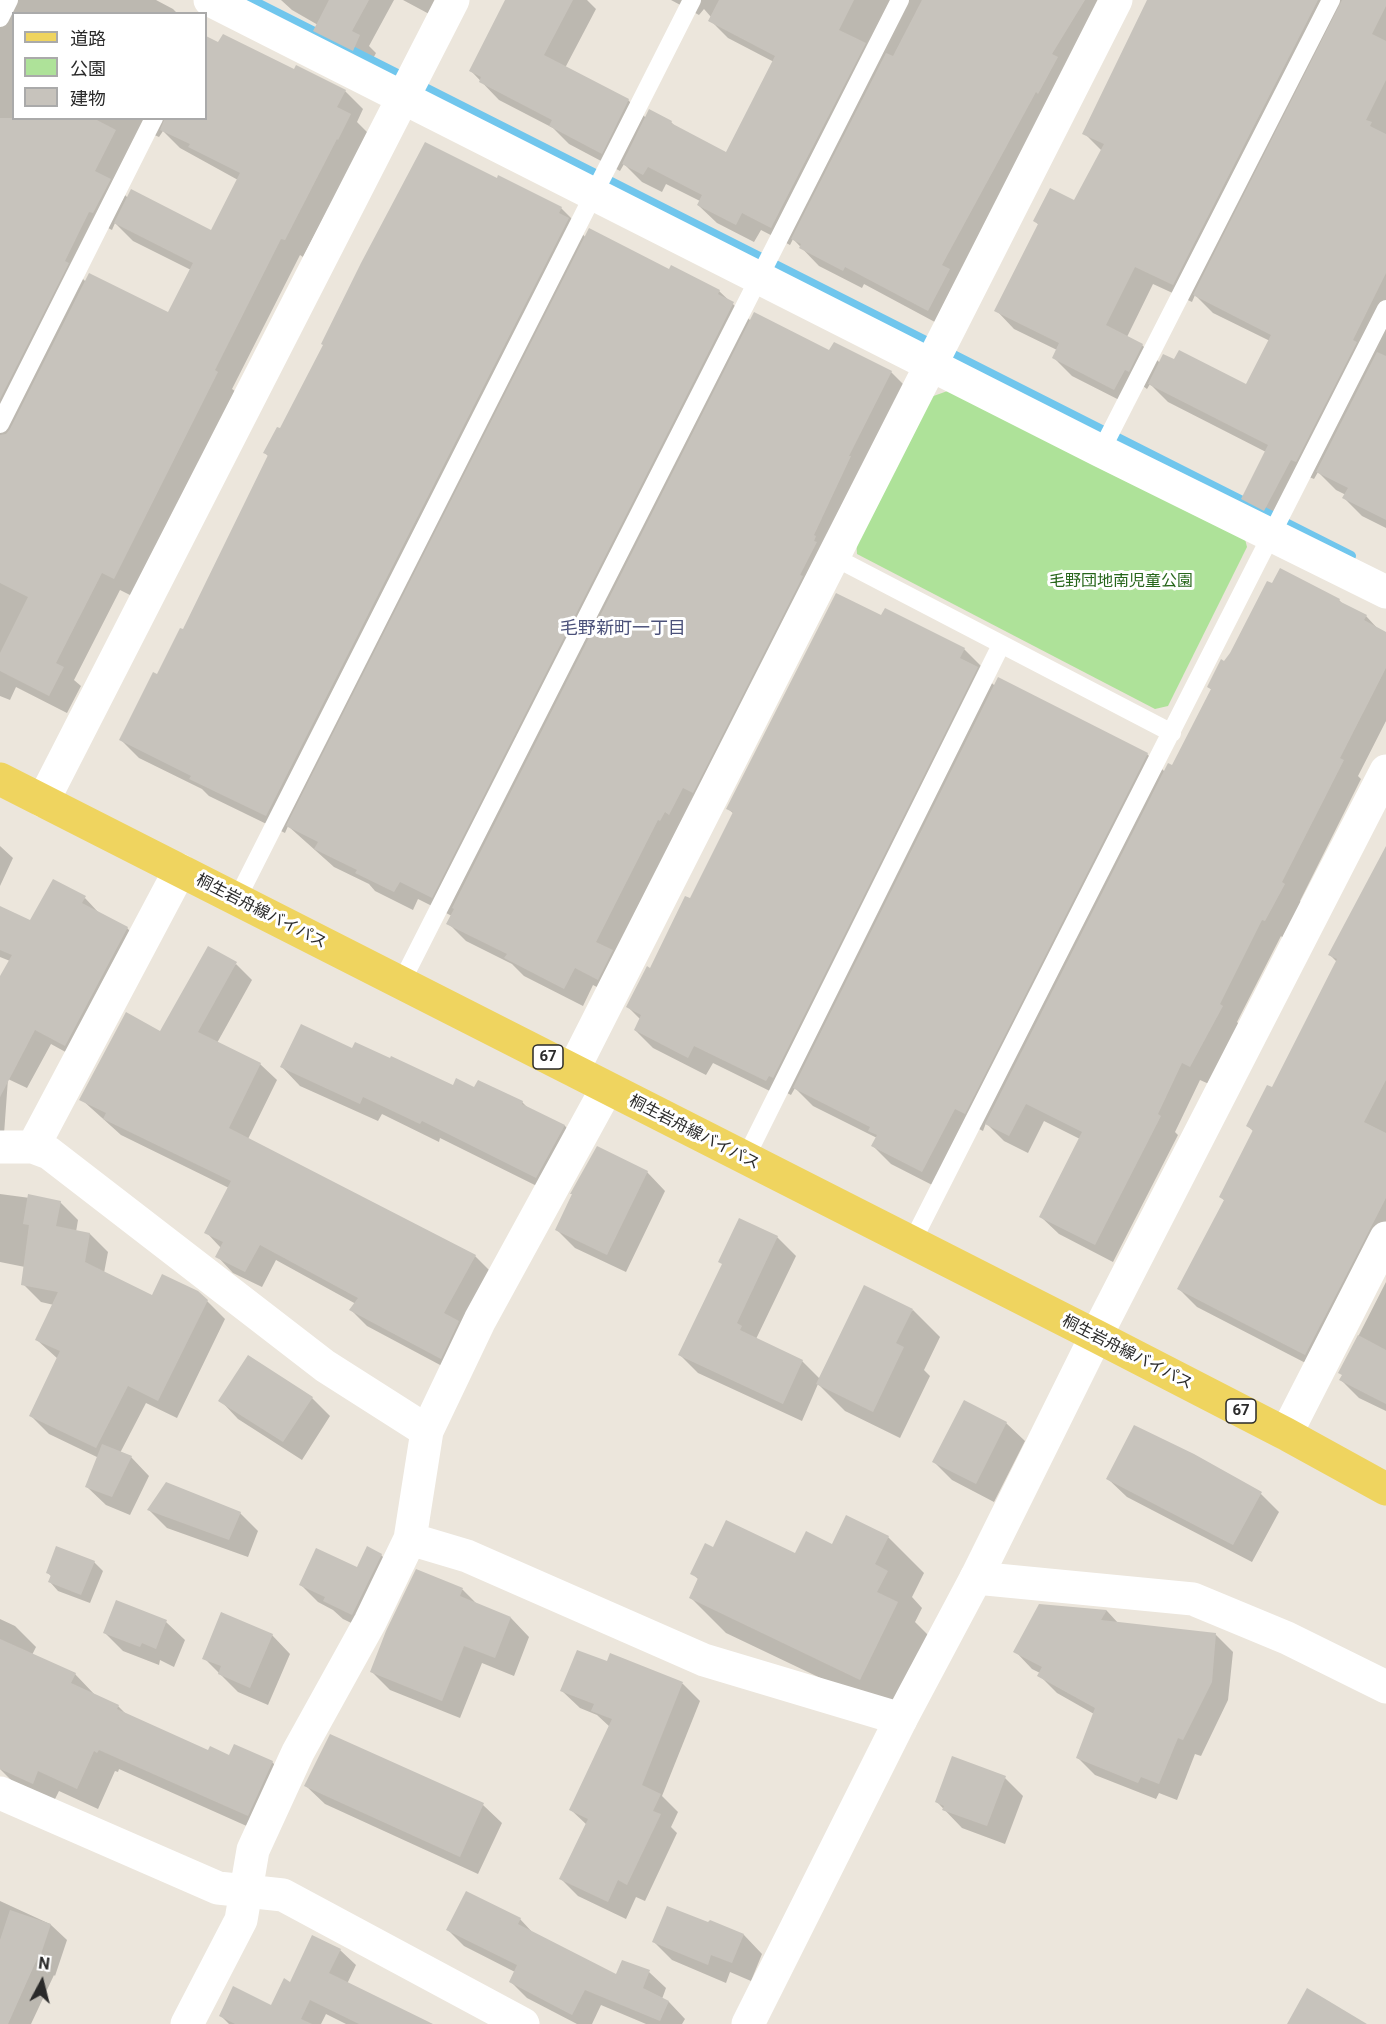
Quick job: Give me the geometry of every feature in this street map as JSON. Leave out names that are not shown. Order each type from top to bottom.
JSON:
[{"type":"main road","name":"桐生岩舟線バイパス","points":[[0,779],[1095,1336],[1286,1434],[1386,1489]]},
{"type":"street","points":[[43,801],[453,0]]},
{"type":"street","points":[[573,1070],[1116,0]]},
{"type":"street","points":[[211,5],[403,98],[1270,536],[1386,591]]},
{"type":"street","points":[[748,2024],[976,1578],[1095,1336],[1386,771]]},
{"type":"street","points":[[33,1148],[180,870]]},
{"type":"street","points":[[187,2024],[241,1920],[253,1850],[288,1774],[370,1622],[410,1539],[427,1431],[480,1320],[607,1088]]},
{"type":"street","points":[[0,1147],[33,1148],[49,1152],[325,1366],[427,1431]]},
{"type":"street","points":[[1286,1434],[1386,1238]]},
{"type":"street","points":[[410,1539],[467,1556],[704,1660],[902,1719]]},
{"type":"street","points":[[976,1578],[1193,1599],[1287,1638],[1386,1687]]},
{"type":"street","points":[[0,1793],[218,1888],[283,1895],[523,2024]]},
{"type":"lane","points":[[0,18],[9,0]]},
{"type":"lane","points":[[237,899],[692,0]]},
{"type":"lane","points":[[401,983],[900,0]]},
{"type":"lane","points":[[1101,451],[1331,0]]},
{"type":"lane","points":[[0,424],[153,120]]},
{"type":"lane","points":[[911,1244],[1386,309]]},
{"type":"lane","points":[[834,556],[1172,733]]},
{"type":"lane","points":[[745,1159],[1001,645]]},
{"type":"green space","name":"毛野団地南児童公園","points":[[953,389],[1244,535],[1247,547],[1168,706],[1155,709],[857,554],[856,538],[928,398]]},
{"type":"building","points":[[329,0],[369,0],[352,31],[360,35],[353,51],[313,31]]},
{"type":"building","points":[[505,0],[573,0],[544,55],[629,99],[602,154],[549,126],[552,120],[479,82],[481,77],[469,71]]},
{"type":"building","points":[[719,0],[854,0],[839,30],[866,43],[771,228],[742,213],[736,225],[697,205],[702,195],[648,167],[643,175],[622,164],[649,109],[726,152],[775,56],[708,21]]},
{"type":"building","points":[[922,0],[1085,0],[1052,54],[1058,57],[1038,94],[1036,92],[942,265],[950,269],[928,311],[845,267],[843,271],[799,248],[801,244],[791,239],[886,53],[893,56]]},
{"type":"building","points":[[1147,0],[1318,0],[1173,285],[1135,267],[1106,325],[1143,344],[1129,372],[1125,370],[1114,390],[1052,358],[1059,343],[994,311],[1038,224],[1033,221],[1050,188],[1074,200],[1104,144],[1082,134]]},
{"type":"building","points":[[1342,0],[1386,0],[1386,6],[1372,34],[1386,41],[1386,80],[1366,120],[1372,122],[1370,126],[1386,134],[1386,273],[1353,340],[1357,342],[1296,462],[1291,460],[1264,511],[1241,499],[1268,445],[1148,384],[1163,354],[1174,359],[1179,350],[1246,384],[1271,335],[1193,295]]},
{"type":"building","points":[[223,34],[294,69],[296,65],[346,90],[337,107],[351,114],[285,240],[281,239],[215,370],[218,372],[114,579],[102,573],[56,663],[64,667],[49,696],[0,671],[0,653],[28,597],[0,583],[0,435],[6,434],[10,429],[89,273],[168,312],[193,263],[114,223],[131,189],[211,230],[240,173],[188,147],[190,144],[160,130],[164,120],[207,120],[207,36],[218,42]]},
{"type":"building","points":[[0,118],[97,120],[116,130],[95,171],[111,179],[93,213],[89,212],[65,261],[69,263],[0,399]]},
{"type":"building","points":[[425,142],[562,207],[559,213],[569,218],[266,816],[189,779],[191,776],[119,740],[153,672],[157,674],[180,628],[183,629],[268,455],[263,453],[277,427],[280,428],[323,345],[321,344],[361,263]]},
{"type":"building","points":[[589,228],[669,269],[671,265],[720,290],[718,294],[734,302],[432,898],[400,882],[394,892],[355,873],[357,870],[314,849],[318,842],[286,826]]},
{"type":"building","points":[[754,312],[829,350],[834,342],[892,371],[849,456],[851,456],[814,535],[816,536],[814,541],[817,542],[800,575],[803,576],[693,793],[683,788],[669,815],[665,812],[660,821],[658,820],[596,942],[613,950],[598,980],[575,968],[564,989],[504,958],[507,954],[446,924],[454,909],[452,908]]},
{"type":"building","points":[[1377,352],[1386,356],[1386,520],[1342,498],[1348,488],[1316,472]]},
{"type":"building","points":[[1280,568],[1367,615],[1364,620],[1386,632],[1386,668],[1340,758],[1344,760],[1282,882],[1285,884],[1265,921],[1262,920],[1220,1004],[1223,1006],[1190,1067],[1182,1063],[1158,1114],[1161,1116],[1095,1245],[1039,1217],[1082,1132],[1026,1104],[1009,1136],[985,1124],[1168,763],[1172,765],[1211,689],[1207,687],[1221,659],[1224,661],[1230,653],[1267,581],[1272,583]]},
{"type":"building","points":[[836,593],[881,615],[885,608],[965,648],[960,658],[978,667],[773,1078],[769,1076],[766,1081],[694,1046],[688,1058],[634,1030],[641,1015],[626,1007],[647,966],[650,968],[685,896],[690,898],[733,812],[726,809]]},
{"type":"building","points":[[998,677],[1148,753],[965,1114],[955,1109],[922,1172],[871,1146],[877,1135],[868,1131],[870,1127],[793,1088]]},
{"type":"building","points":[[1386,846],[1386,1080],[1364,1122],[1386,1133],[1386,1198],[1305,1355],[1177,1289],[1224,1200],[1219,1197],[1253,1130],[1246,1126],[1267,1085],[1272,1087],[1337,959],[1328,955]]},
{"type":"building","points":[[53,879],[86,896],[82,903],[128,927],[65,1046],[35,1030],[0,1097],[0,976],[12,955],[0,950],[0,906],[30,920]]},
{"type":"building","points":[[208,946],[237,962],[198,1032],[261,1063],[229,1128],[476,1255],[444,1313],[459,1321],[441,1359],[349,1310],[358,1298],[260,1245],[245,1272],[215,1257],[223,1242],[204,1233],[231,1181],[103,1119],[106,1113],[79,1100],[126,1012],[160,1031]]},
{"type":"building","points":[[301,1024],[352,1048],[355,1042],[390,1058],[391,1056],[453,1085],[456,1078],[474,1087],[478,1080],[523,1101],[522,1104],[565,1125],[536,1178],[422,1121],[420,1124],[363,1097],[360,1104],[280,1067]]},
{"type":"building","points":[[597,1146],[648,1171],[607,1255],[555,1230],[572,1194],[570,1194]]},
{"type":"building","points":[[28,1194],[61,1201],[56,1226],[90,1233],[85,1262],[152,1295],[162,1274],[198,1291],[208,1300],[158,1401],[128,1386],[96,1448],[29,1416],[60,1351],[35,1340],[58,1292],[21,1285],[29,1225],[23,1224]]},
{"type":"building","points":[[739,1218],[778,1236],[737,1323],[742,1326],[740,1330],[803,1360],[783,1404],[678,1355],[722,1264],[718,1262]]},
{"type":"building","points":[[864,1285],[913,1309],[896,1343],[904,1347],[873,1412],[816,1384]]},
{"type":"building","points":[[1358,1335],[1386,1350],[1386,1404],[1339,1380],[1342,1375],[1338,1373]]},
{"type":"building","points":[[248,1355],[313,1397],[283,1442],[218,1401]]},
{"type":"building","points":[[964,1400],[1007,1422],[976,1484],[932,1462]]},
{"type":"building","points":[[1134,1425],[1194,1454],[1262,1492],[1233,1545],[1106,1479]]},
{"type":"building","points":[[102,1444],[132,1456],[112,1497],[85,1487]]},
{"type":"building","points":[[166,1482],[241,1512],[229,1540],[147,1510]]},
{"type":"building","points":[[846,1515],[889,1536],[875,1564],[888,1571],[877,1592],[898,1602],[860,1680],[689,1598],[698,1578],[690,1574],[705,1543],[713,1547],[726,1520],[795,1553],[806,1531],[832,1544]]},
{"type":"building","points":[[56,1546],[95,1561],[81,1595],[48,1582],[51,1575],[46,1573]]},
{"type":"building","points":[[367,1546],[382,1554],[352,1615],[323,1601],[325,1597],[299,1585],[316,1548],[357,1567]]},
{"type":"building","points":[[416,1569],[463,1588],[460,1596],[511,1617],[495,1658],[464,1646],[442,1701],[370,1672],[386,1631]]},
{"type":"building","points":[[116,1600],[167,1620],[156,1649],[142,1643],[140,1647],[103,1633]]},
{"type":"building","points":[[1039,1604],[1107,1610],[1101,1620],[1216,1633],[1212,1682],[1183,1740],[1178,1738],[1159,1784],[1141,1777],[1138,1783],[1076,1758],[1095,1708],[1037,1676],[1042,1667],[1013,1652]]},
{"type":"building","points":[[221,1612],[273,1634],[250,1688],[218,1674],[221,1666],[202,1659]]},
{"type":"building","points":[[0,1639],[76,1673],[71,1683],[119,1705],[117,1709],[208,1750],[210,1746],[229,1755],[234,1744],[273,1761],[248,1816],[99,1750],[97,1753],[94,1751],[77,1789],[38,1771],[33,1784],[0,1769]]},
{"type":"building","points":[[577,1650],[607,1661],[610,1653],[683,1682],[642,1785],[661,1794],[653,1811],[661,1814],[627,1885],[618,1880],[608,1902],[559,1879],[588,1819],[569,1810],[612,1719],[591,1711],[594,1704],[560,1691]]},
{"type":"building","points":[[330,1734],[484,1803],[460,1857],[304,1786]]},
{"type":"building","points":[[952,1756],[1006,1776],[987,1826],[942,1810],[944,1806],[935,1802]]},
{"type":"building","points":[[466,1891],[521,1918],[518,1924],[616,1974],[622,1960],[650,1970],[643,1988],[669,2001],[660,2021],[585,1990],[572,2015],[509,1982],[517,1965],[446,1930]]},
{"type":"building","points":[[667,1906],[744,1934],[732,1963],[711,1955],[708,1965],[652,1942]]},
{"type":"building","points":[[10,1910],[51,1924],[39,1960],[37,1959],[8,2024],[0,2024],[0,1940]]},
{"type":"building","points":[[312,1935],[341,1949],[329,1973],[433,2024],[359,2024],[310,2000],[301,2019],[312,2024],[235,2024],[219,2016],[233,1986],[271,2005],[284,1978],[290,1982]]},
{"type":"building","points":[[1307,1988],[1367,2024],[1287,2024]]},
{"type":"waterway","points":[[251,0],[1351,556]]},
{"type":"district","name":"毛野新町一丁目","points":[[623,629]]}]
